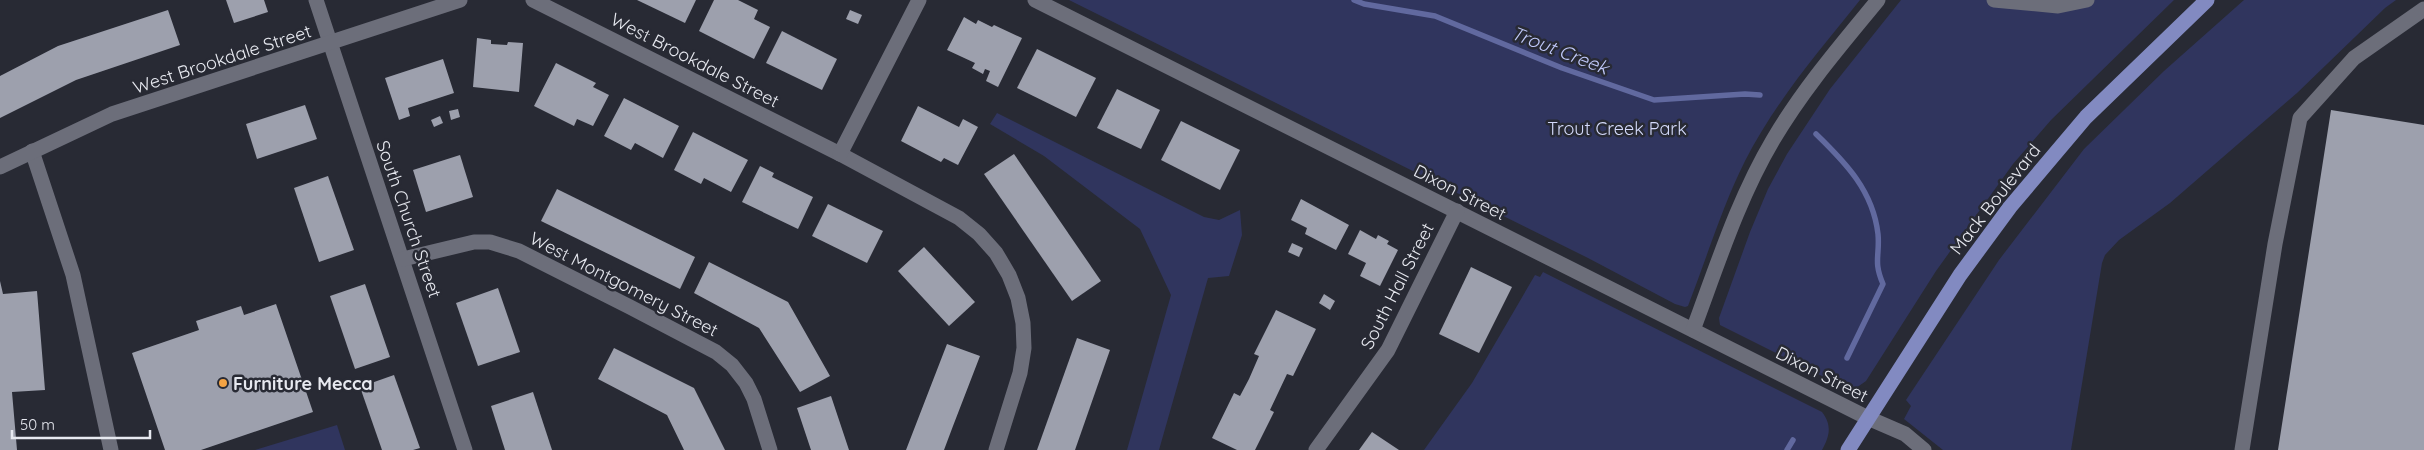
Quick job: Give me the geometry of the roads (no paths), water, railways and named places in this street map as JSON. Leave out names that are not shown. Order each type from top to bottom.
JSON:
[{"type":"main road","name":"Mack Boulevard","points":[[1848,450],[1960,275],[2010,207],[2086,117],[2207,0]]},
{"type":"street","name":"South Church Street","points":[[316,0],[465,450]]},
{"type":"street","name":"West Brookdale Street","points":[[0,167],[112,114],[460,0]]},
{"type":"street","name":"West Brookdale Street","points":[[533,0],[840,154],[959,218],[979,234],[990,246],[1009,274],[1020,306],[1024,348],[1020,373],[996,450]]},
{"type":"street","points":[[840,154],[919,0]]},
{"type":"street","name":"Dixon Street","points":[[1035,0],[1868,418],[1905,434],[1924,450]]},
{"type":"street","points":[[1693,330],[1733,224],[1772,142],[1809,84],[1878,0]]},
{"type":"street","points":[[1994,0],[2058,6],[2087,0]]},
{"type":"street","points":[[2242,450],[2275,244],[2300,118],[2354,58],[2424,9]]},
{"type":"street","points":[[32,151],[73,275],[111,450]]},
{"type":"street","name":"South Hall Street","points":[[1316,450],[1388,350],[1457,211]]},
{"type":"street","name":"West Montgomery Street","points":[[403,259],[474,242],[503,245],[519,251],[647,316],[716,352],[732,365],[746,383],[754,399],[770,450]]},
{"type":"waterway","name":"Trout Creek","points":[[1354,0],[1364,4],[1435,16],[1562,68],[1654,100],[1745,94],[1760,95]]},
{"type":"waterway","name":"Trout Creek","points":[[1816,134],[1838,156],[1864,191],[1875,219],[1878,234],[1878,270],[1883,284],[1847,358]]},
{"type":"waterway","name":"Trout Creek","points":[[1787,450],[1793,440]]},
{"type":"place","name":"Furniture Mecca","points":[[223,383]]},
{"type":"park label","name":"Trout Creek Park","points":[[1617,128]]}]
